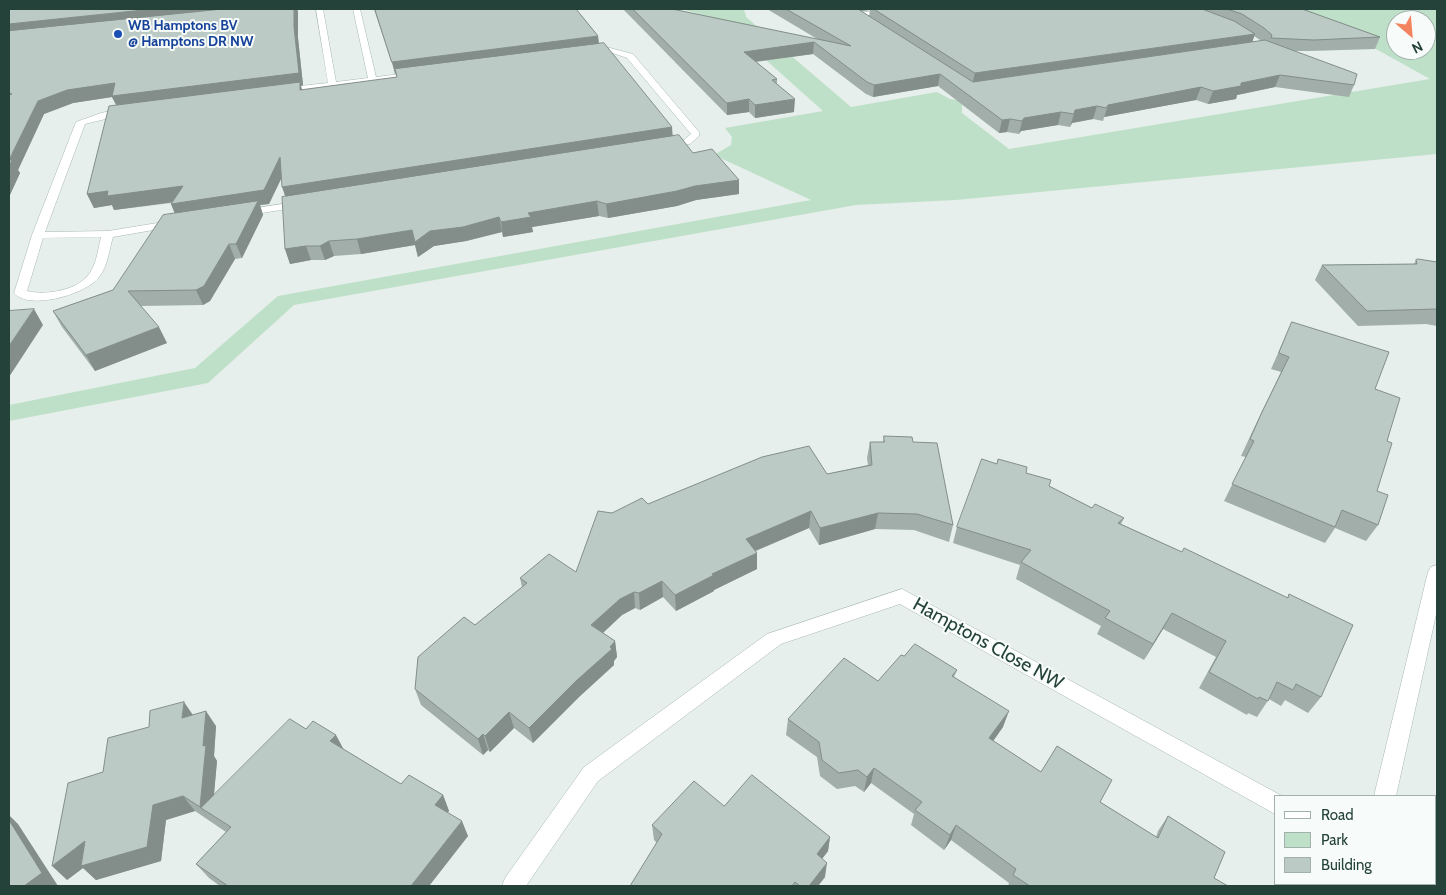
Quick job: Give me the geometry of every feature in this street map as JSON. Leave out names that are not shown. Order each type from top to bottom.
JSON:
[{"type":"street","points":[[319,9],[332,84]]},
{"type":"street","points":[[356,9],[372,79]]},
{"type":"street","points":[[874,26],[858,15],[906,9]]},
{"type":"street","points":[[580,53],[610,50],[630,56],[696,134],[687,142],[658,147]]},
{"type":"street","points":[[275,92],[432,72]]},
{"type":"street","points":[[108,234],[95,276],[88,284],[45,297],[26,296],[20,293],[38,236],[81,122],[104,114],[142,109]]},
{"type":"street","points":[[236,214],[314,202]]},
{"type":"street","points":[[38,236],[108,234],[187,222]]},
{"type":"street","points":[[1385,795],[1437,572]]},
{"type":"street","name":"Hamptons Close NW","points":[[513,886],[592,774],[774,640],[902,596],[1274,803]]},
{"type":"green space","points":[[681,9],[744,9],[746,17],[851,107],[937,92],[950,99],[962,101],[962,113],[1009,149],[1430,79],[1396,60],[1436,60],[1436,10],[1386,10],[1386,55],[1309,12],[1300,9],[1437,10],[1437,154],[956,200],[856,205],[294,305],[208,383],[9,421],[9,405],[195,368],[278,296],[811,200],[714,155],[731,145],[732,137],[725,128],[823,111],[721,20]]},
{"type":"building","points":[[9,9],[153,9],[9,24]]},
{"type":"building","points":[[223,9],[294,9],[299,73],[112,96],[115,83],[67,90],[38,101],[9,160],[9,95],[12,94],[9,93],[9,31]]},
{"type":"building","points":[[375,9],[576,9],[598,36],[392,62]]},
{"type":"building","points":[[633,9],[672,9],[851,46],[786,9],[858,9],[973,82],[1265,40],[1357,74],[1354,85],[1280,75],[1241,83],[1241,86],[1213,91],[1201,87],[1108,105],[1106,108],[1097,106],[1075,110],[1074,114],[1061,112],[1024,118],[1022,121],[1002,120],[940,74],[874,85],[867,82],[814,42],[744,52],[777,79],[772,80],[795,99],[755,105],[749,99],[727,103]]},
{"type":"building","points":[[874,9],[1202,9],[1234,21],[1255,34],[975,73]]},
{"type":"building","points":[[1227,9],[1302,9],[1380,37],[1314,40],[1271,38],[1272,35],[1264,28],[1242,14]]},
{"type":"building","points":[[604,43],[672,127],[282,187],[280,157],[264,190],[171,204],[183,186],[107,196],[108,191],[87,194],[109,106],[300,82],[300,90],[397,77],[395,69]]},
{"type":"building","points":[[679,135],[693,153],[712,149],[739,180],[695,186],[606,204],[597,201],[528,213],[531,217],[501,222],[499,217],[463,227],[430,231],[415,242],[412,230],[357,239],[329,241],[320,246],[285,249],[282,197]]},
{"type":"building","points":[[258,201],[236,244],[229,244],[204,286],[196,290],[128,291],[159,327],[86,355],[53,311],[113,290],[163,215]]},
{"type":"building","points":[[1416,260],[1437,262],[1437,309],[1367,311],[1322,265],[1417,264]]},
{"type":"building","points":[[34,309],[9,346],[9,311]]},
{"type":"building","points":[[1292,322],[1389,352],[1375,389],[1400,398],[1387,441],[1392,443],[1377,491],[1388,495],[1378,525],[1342,510],[1335,527],[1232,484],[1254,441],[1250,439],[1289,357],[1279,353]]},
{"type":"building","points":[[884,436],[912,437],[913,442],[937,443],[953,525],[917,514],[878,513],[820,528],[811,511],[746,539],[757,553],[712,574],[714,575],[675,595],[662,581],[639,593],[634,592],[620,599],[591,625],[615,641],[610,647],[612,649],[576,681],[529,728],[509,712],[485,736],[483,734],[478,739],[415,689],[418,657],[464,617],[475,625],[527,583],[520,578],[549,554],[576,572],[598,511],[612,513],[642,498],[648,504],[762,457],[809,446],[827,474],[872,465],[870,442],[884,442]]},
{"type":"building","points":[[982,459],[997,464],[998,459],[1027,467],[1026,473],[1051,480],[1049,486],[1092,508],[1095,504],[1124,518],[1118,523],[1182,552],[1184,548],[1288,598],[1289,594],[1353,625],[1321,697],[1296,684],[1293,690],[1277,682],[1268,701],[1259,697],[1258,699],[1209,672],[1226,641],[1172,613],[1153,644],[1105,618],[1110,611],[1021,562],[1031,550],[957,527]]},
{"type":"building","points":[[915,644],[957,670],[952,676],[1009,711],[989,738],[1041,772],[1057,746],[1112,780],[1100,802],[1158,838],[1168,816],[1225,852],[1214,878],[1228,886],[1030,886],[1013,875],[1016,869],[956,825],[950,835],[915,810],[922,802],[874,768],[867,777],[858,770],[839,773],[822,760],[819,742],[788,719],[844,658],[878,681],[901,655],[904,656]]},
{"type":"building","points":[[184,702],[182,718],[206,711],[203,746],[206,745],[200,807],[183,796],[153,805],[147,847],[81,866],[85,841],[52,866],[68,783],[103,772],[108,738],[149,727],[150,711]]},
{"type":"building","points":[[290,719],[306,729],[313,721],[336,735],[330,741],[401,784],[409,775],[443,795],[435,805],[462,821],[411,886],[228,886],[196,864],[231,827],[201,808]]},
{"type":"building","points":[[752,775],[830,837],[817,854],[827,863],[809,886],[800,886],[795,882],[792,886],[630,886],[662,834],[652,825],[694,781],[724,806]]},
{"type":"building","points":[[9,820],[42,873],[24,886],[9,886]]},
{"type":"place","name":"WB Hamptons BV @ Hamptons DR NW","points":[[118,34]]}]
